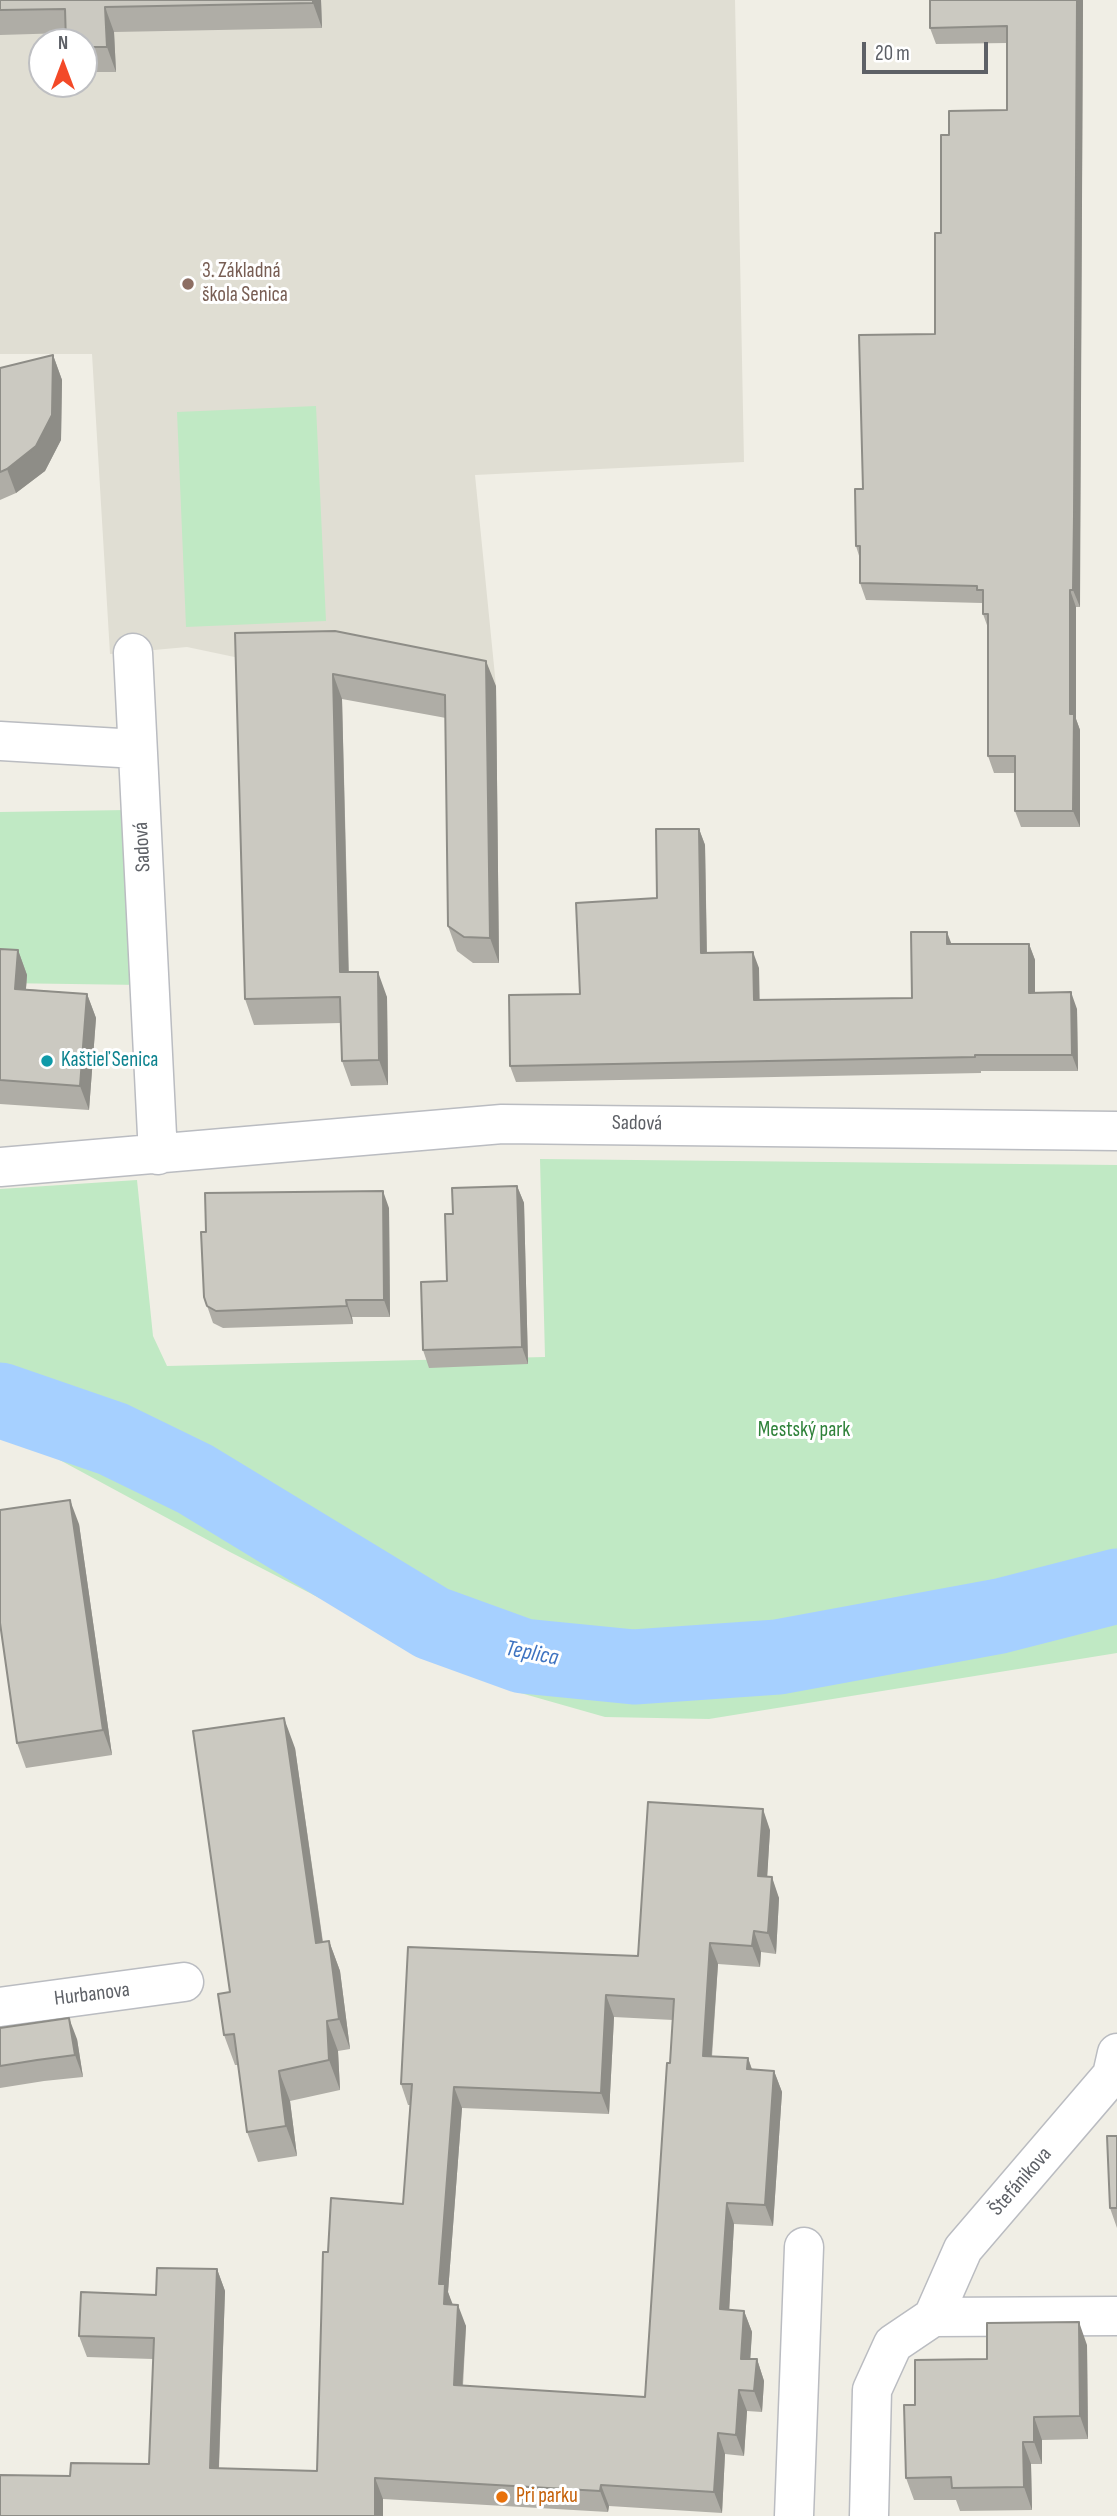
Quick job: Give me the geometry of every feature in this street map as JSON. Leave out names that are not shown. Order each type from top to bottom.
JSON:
[{"type":"street","name":"Sadová","points":[[133,653],[158,1155]]},
{"type":"street","points":[[0,741],[137,748]]},
{"type":"street","name":"Sadová","points":[[0,1167],[502,1124],[1117,1131]]},
{"type":"street","name":"Hurbanova","points":[[0,2007],[184,1982]]},
{"type":"street","name":"Štefánikova","points":[[933,2317],[963,2249],[1112,2075],[1117,2053]]},
{"type":"street","points":[[794,2516],[804,2247]]},
{"type":"street","points":[[869,2516],[872,2390],[892,2344],[933,2317],[1117,2316]]},
{"type":"shaded area","points":[[0,0],[735,0],[744,462],[475,475],[496,686],[409,670],[244,659],[187,647],[110,654],[92,354],[0,354]]},
{"type":"green space","points":[[316,406],[326,621],[186,627],[177,412]]},
{"type":"green space","points":[[127,810],[142,985],[0,983],[0,812]]},
{"type":"green space","name":"Mestský park","points":[[540,1159],[1117,1165],[1117,1653],[709,1719],[605,1717],[503,1688],[409,1644],[230,1552],[56,1458],[0,1439],[0,1189],[137,1180],[153,1336],[167,1366],[545,1357]]},
{"type":"building","points":[[0,0],[313,0],[313,3],[105,7],[107,47],[98,47],[98,28],[66,28],[65,9],[0,10]]},
{"type":"building","points":[[930,0],[1077,0],[1074,516],[1073,590],[1070,590],[1070,714],[1074,714],[1073,811],[1015,811],[1015,756],[988,756],[988,614],[983,614],[983,590],[977,590],[977,586],[860,583],[855,489],[863,489],[859,335],[935,334],[935,233],[941,233],[941,135],[949,135],[949,111],[1007,110],[1007,26],[930,28]]},
{"type":"building","points":[[53,355],[52,415],[36,446],[0,472],[0,368]]},
{"type":"building","points":[[335,631],[486,661],[490,938],[464,937],[448,926],[445,695],[333,674],[340,972],[378,972],[379,1060],[342,1061],[340,997],[245,999],[235,633]]},
{"type":"building","points":[[656,829],[699,829],[701,953],[753,952],[754,1000],[912,998],[911,932],[947,932],[947,944],[1029,944],[1029,993],[1071,992],[1072,1055],[510,1066],[509,995],[580,994],[576,903],[657,898]]},
{"type":"building","name":"Kaštieľ Senica","points":[[0,949],[18,950],[15,989],[87,994],[80,1086],[0,1080]]},
{"type":"building","points":[[517,1186],[522,1347],[423,1350],[421,1282],[447,1281],[445,1214],[453,1214],[452,1188]]},
{"type":"building","points":[[383,1191],[384,1300],[346,1300],[347,1306],[216,1311],[207,1306],[204,1297],[201,1232],[206,1232],[205,1193]]},
{"type":"building","points":[[70,1500],[103,1730],[17,1743],[0,1623],[0,1510]]},
{"type":"building","points":[[284,1718],[316,1943],[329,1941],[339,2019],[327,2021],[329,2060],[279,2071],[286,2126],[247,2132],[234,2034],[224,2035],[218,1994],[230,1992],[193,1731]]},
{"type":"building","points":[[648,1802],[763,1809],[758,1876],[772,1877],[768,1933],[754,1931],[752,1946],[710,1943],[703,2056],[748,2058],[747,2069],[774,2071],[765,2205],[727,2203],[720,2309],[744,2311],[741,2359],[757,2359],[754,2391],[739,2390],[736,2435],[718,2433],[714,2492],[601,2485],[600,2491],[375,2478],[375,2516],[0,2516],[0,2475],[70,2476],[71,2463],[149,2464],[154,2338],[79,2336],[81,2292],[156,2295],[157,2268],[217,2269],[210,2468],[317,2471],[323,2252],[328,2252],[331,2198],[403,2204],[412,2084],[401,2084],[408,1947],[638,1956]],"holes":[[[606,1995],[674,1999],[670,2063],[667,2063],[645,2397],[454,2385],[458,2305],[444,2304],[445,2284],[439,2284],[454,2087],[601,2093]]]},
{"type":"building","points":[[69,2018],[75,2055],[0,2066],[0,2028]]},
{"type":"building","points":[[1107,2136],[1117,2136],[1117,2208],[1110,2208]]},
{"type":"building","points":[[1079,2322],[1080,2416],[1034,2417],[1034,2442],[1023,2442],[1024,2487],[952,2488],[951,2477],[906,2478],[904,2405],[915,2405],[915,2360],[987,2359],[987,2323]]},
{"type":"waterway","name":"Teplica","points":[[0,1400],[113,1439],[195,1479],[432,1623],[523,1656],[634,1667],[778,1657],[1000,1616],[1117,1586]]},
{"type":"place","name":"3. Základná škola Senica","points":[[188,284]]},
{"type":"place","name":"Kaštieľ Senica","points":[[47,1061]]},
{"type":"place","name":"Pri parku","points":[[502,2497]]}]
